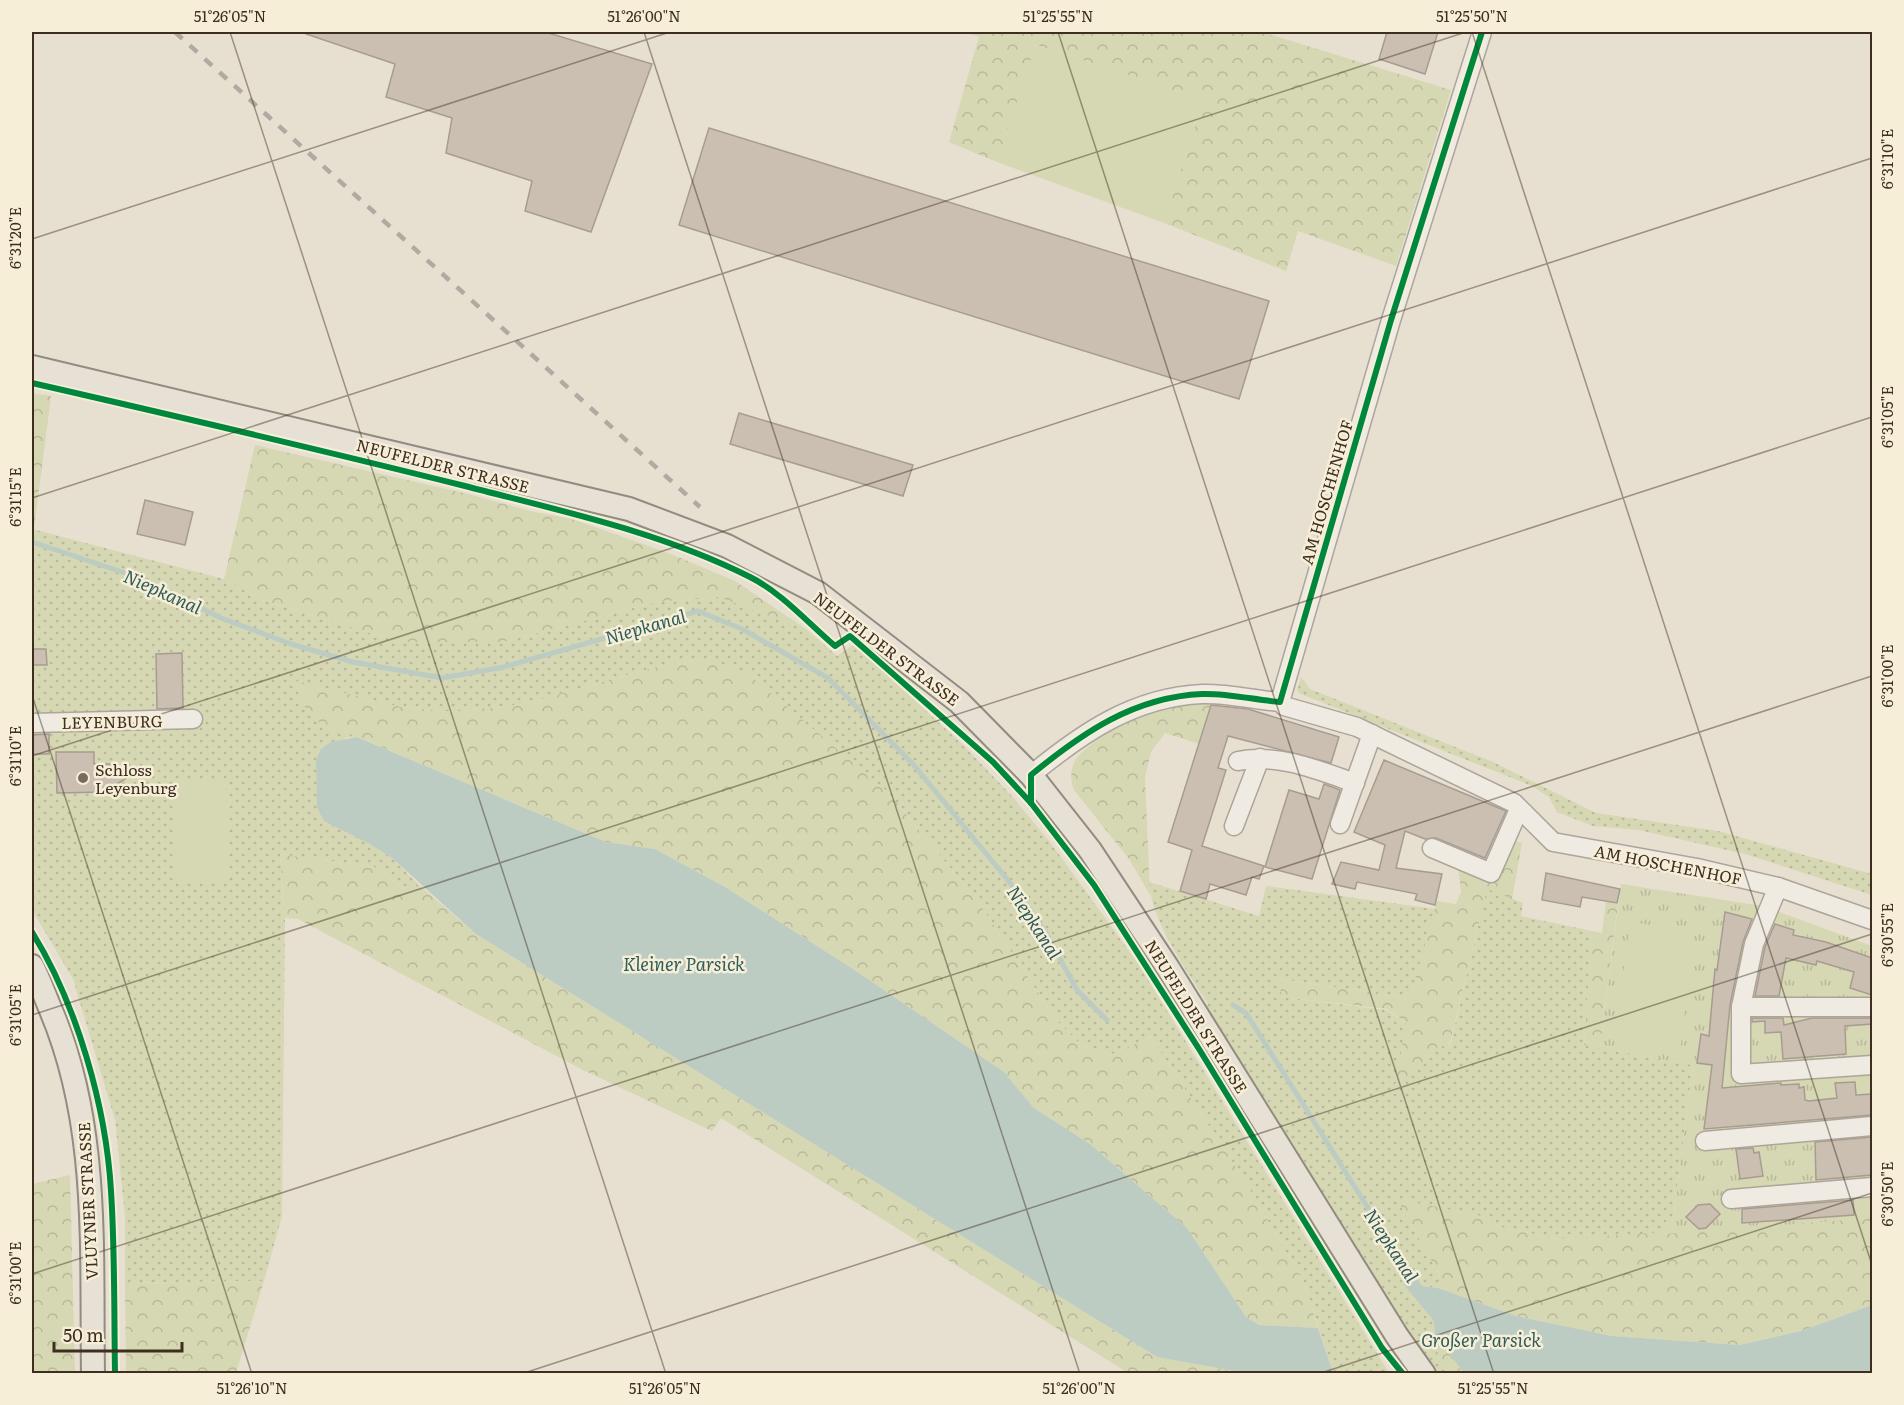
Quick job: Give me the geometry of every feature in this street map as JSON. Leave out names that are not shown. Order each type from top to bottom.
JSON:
[{"type":"main road","name":"NEUFELDER STRASSE","points":[[32,366],[629,509],[675,524],[754,558],[818,593],[959,702],[1031,775],[1118,890],[1379,1308],[1424,1374]]},
{"type":"main road","name":"VLUYNER STRASSE","points":[[32,966],[57,1023],[71,1066],[86,1131],[91,1198],[93,1374]]},
{"type":"street","name":"AM HOSCHENHOF","points":[[1280,702],[1391,320],[1482,32]]},
{"type":"street","name":"AM HOSCHENHOF","points":[[1031,775],[1073,740],[1103,722],[1143,704],[1202,694],[1280,702],[1284,706],[1357,727],[1514,803],[1553,842],[1697,868],[1778,887],[1872,920]]},
{"type":"street","name":"LEYENBURG","points":[[32,723],[193,719]]},
{"type":"street","points":[[1340,824],[1372,734]]},
{"type":"street","points":[[1238,761],[1260,758],[1275,759],[1355,783]]},
{"type":"street","points":[[1234,826],[1260,758]]},
{"type":"street","points":[[1432,848],[1491,873],[1520,809]]},
{"type":"street","points":[[1778,887],[1754,944],[1741,1007],[1741,1074],[1872,1065]]},
{"type":"street","points":[[1741,1007],[1872,1007]]},
{"type":"street","points":[[1705,1141],[1872,1126]]},
{"type":"street","points":[[1731,1199],[1872,1187]]},
{"type":"green space","points":[[965,32],[1262,32],[1451,90],[1396,266],[1298,231],[1286,271],[1164,223],[1203,100],[1036,45],[997,162],[949,142],[979,37]]},
{"type":"green space","points":[[1036,45],[1203,100],[1164,223],[997,162]]},
{"type":"green space","points":[[32,393],[51,396],[34,529],[32,529]]},
{"type":"green space","points":[[255,445],[468,494],[534,512],[572,519],[671,554],[735,581],[806,629],[718,597],[656,602],[503,642],[400,642],[262,600],[224,579]]},
{"type":"green space","points":[[32,529],[224,579],[262,600],[400,642],[503,642],[656,602],[719,597],[806,629],[837,656],[854,644],[964,746],[1010,794],[1050,842],[1137,962],[1389,1373],[1333,1373],[1304,1283],[1243,1178],[1151,1037],[1110,1055],[1081,1045],[1056,1020],[979,903],[888,792],[709,660],[670,663],[524,704],[453,712],[401,707],[368,700],[346,732],[357,737],[345,738],[368,843],[392,858],[418,884],[407,888],[398,885],[380,868],[280,854],[285,918],[282,1216],[264,1281],[125,1283],[125,1217],[115,1120],[73,979],[32,910]]},
{"type":"green space","points":[[709,660],[748,674],[888,792],[979,903],[1056,1020],[1081,1045],[1110,1055],[1151,1037],[1243,1178],[1304,1283],[1318,1328],[1259,1325],[1246,1317],[1187,1228],[1090,1144],[1034,1108],[1004,1072],[856,971],[725,887],[655,849],[606,842],[346,732],[329,733],[304,706],[293,680],[401,707],[453,712],[524,704],[670,663]]},
{"type":"green space","points":[[1301,677],[1310,689],[1493,762],[1596,813],[1718,831],[1872,874],[1872,895],[1745,854],[1639,830],[1593,826],[1557,812],[1549,797],[1532,786],[1301,694],[1297,691]]},
{"type":"green space","points":[[1213,698],[1199,744],[1165,733],[1151,752],[1145,777],[1150,895],[1129,859],[1074,790],[1071,778],[1073,767],[1076,759],[1087,748],[1130,720],[1165,708]]},
{"type":"green space","points":[[226,779],[228,880],[176,881],[174,780]]},
{"type":"green space","points":[[1510,840],[1522,843],[1512,899],[1487,889],[1449,1047],[1439,1046],[1394,1094],[1406,1023],[1387,1009],[1282,997],[1278,979],[1410,998],[1437,901],[1456,904],[1461,892],[1458,866],[1493,882]]},
{"type":"green space","points":[[280,854],[380,868],[398,885],[407,888],[418,884],[476,934],[1157,1357],[1246,1373],[1128,1373],[721,1118],[712,1131],[583,1070],[298,919],[285,918]]},
{"type":"green space","points":[[1149,882],[1259,916],[1266,886],[1436,909],[1410,998],[1279,979],[1282,997],[1387,1010],[1407,1024],[1394,1093],[1439,1046],[1450,1046],[1487,888],[1523,903],[1521,916],[1592,931],[1584,1045],[1693,1065],[1673,1219],[1667,1219],[1665,1234],[1559,1239],[1495,1226],[1496,1219],[1398,1200],[1444,1284],[1438,1288],[1403,1284],[1434,1321],[1437,1331],[1434,1339],[1439,1358],[1433,1359],[1449,1373],[1437,1373],[1403,1326],[1206,1006],[1208,1004],[1163,929],[1151,897]]},
{"type":"green space","points":[[1621,884],[1763,906],[1872,946],[1872,1218],[1665,1234],[1667,1218],[1673,1219],[1693,1065],[1600,1048]]},
{"type":"green space","points":[[1606,901],[1618,904],[1600,1048],[1584,1045],[1592,931],[1602,933]]},
{"type":"green space","points":[[1630,922],[1695,931],[1680,1052],[1614,1044]]},
{"type":"green space","points":[[70,1175],[75,1373],[32,1373],[32,1184]]},
{"type":"green space","points":[[1397,1199],[1496,1219],[1495,1226],[1559,1239],[1872,1218],[1872,1305],[1801,1331],[1740,1345],[1612,1336],[1516,1316],[1438,1288],[1444,1284]]},
{"type":"green space","points":[[264,1281],[236,1373],[126,1373],[125,1283]]},
{"type":"green space","points":[[1436,1344],[1447,1351],[1464,1373],[1449,1373],[1432,1358],[1439,1358]]},
{"type":"water","name":"Kleiner Parsick","points":[[357,737],[606,842],[655,849],[725,887],[856,971],[1004,1072],[1034,1108],[1090,1144],[1187,1228],[1246,1317],[1259,1325],[1318,1328],[1333,1373],[1246,1373],[1157,1357],[476,934],[392,858],[324,821],[317,807],[316,760],[321,749],[331,742]]},
{"type":"water","name":"Großer Parsick","points":[[1416,1277],[1422,1286],[1438,1288],[1516,1316],[1612,1336],[1740,1345],[1801,1331],[1872,1305],[1872,1373],[1464,1373],[1447,1351],[1436,1344],[1434,1321],[1403,1284]]},
{"type":"building","points":[[306,32],[545,32],[652,64],[591,232],[525,211],[532,181],[446,153],[452,118],[386,97],[395,64],[306,34]]},
{"type":"building","points":[[1387,32],[1438,32],[1425,74],[1379,59]]},
{"type":"building","points":[[709,128],[1269,301],[1239,399],[679,225]]},
{"type":"building","points":[[739,413],[913,465],[903,496],[730,444]]},
{"type":"building","points":[[145,500],[193,512],[185,545],[137,534]]},
{"type":"building","points":[[32,649],[46,649],[47,665],[32,665]]},
{"type":"building","points":[[182,653],[183,708],[157,709],[156,654]]},
{"type":"building","points":[[1211,705],[1248,709],[1339,737],[1331,763],[1228,736],[1218,768],[1226,770],[1202,846],[1264,866],[1259,879],[1252,877],[1246,895],[1210,884],[1206,899],[1180,891],[1192,850],[1168,842]]},
{"type":"building","points":[[49,734],[49,754],[32,754],[32,735]]},
{"type":"building","name":"Schloss Leyenburg","points":[[56,752],[94,752],[94,764],[110,764],[110,767],[128,777],[105,792],[57,793]]},
{"type":"building","points":[[1384,760],[1506,811],[1485,858],[1436,838],[1425,839],[1405,831],[1396,868],[1442,874],[1435,905],[1415,900],[1417,894],[1357,882],[1355,889],[1332,884],[1341,862],[1379,870],[1385,845],[1354,832]]},
{"type":"building","points":[[1324,784],[1340,790],[1312,879],[1265,867],[1289,790],[1319,799]]},
{"type":"building","points":[[1546,873],[1620,889],[1617,903],[1582,897],[1580,907],[1542,900]]},
{"type":"building","points":[[1725,912],[1752,919],[1743,942],[1730,1005],[1722,1088],[1781,1083],[1781,1085],[1799,1084],[1799,1088],[1804,1087],[1805,1100],[1809,1101],[1837,1098],[1835,1083],[1855,1082],[1856,1095],[1872,1094],[1872,1115],[1704,1129],[1712,1065],[1697,1063],[1701,1034],[1709,1036],[1715,969],[1717,970]]},
{"type":"building","points":[[1775,924],[1794,930],[1793,935],[1826,942],[1872,958],[1872,995],[1850,988],[1854,972],[1817,961],[1816,965],[1786,958],[1779,996],[1755,996],[1765,947]]},
{"type":"building","points":[[1752,1018],[1783,1018],[1784,1025],[1812,1018],[1872,1018],[1872,1024],[1845,1026],[1846,1054],[1783,1059],[1781,1032],[1765,1033],[1765,1021],[1752,1022]]},
{"type":"building","points":[[1872,1137],[1872,1175],[1816,1180],[1815,1142]]},
{"type":"building","points":[[1753,1148],[1754,1153],[1759,1152],[1763,1176],[1740,1179],[1736,1149]]},
{"type":"building","points":[[1853,1200],[1854,1215],[1742,1223],[1742,1209]]},
{"type":"building","points":[[1710,1204],[1720,1214],[1706,1228],[1699,1229],[1686,1217],[1698,1205]]},
{"type":"waterway","name":"Niepkanal","points":[[32,542],[140,578],[221,618],[291,644],[353,662],[442,678],[504,667],[698,611],[742,629],[828,678],[913,764],[1019,894],[1046,933],[1077,990],[1107,1020]]},
{"type":"waterway","name":"Niepkanal","points":[[1233,1005],[1246,1013],[1415,1283]]},
{"type":"railway","points":[[175,32],[700,507]]},
{"type":"cycle path","points":[[1031,803],[1031,775],[1070,745],[1131,710],[1154,702],[1202,694],[1280,702],[1391,320],[1482,32]]},
{"type":"cycle path","points":[[32,383],[411,473],[574,514],[646,535],[716,561],[762,584],[784,600],[835,646],[850,636],[993,762],[1031,803],[1094,885],[1199,1049],[1382,1348],[1403,1374]]},
{"type":"cycle path","points":[[32,932],[63,991],[86,1057],[103,1125],[111,1191],[115,1374]]},
{"type":"place","name":"Schloss Leyenburg","points":[[83,778]]}]
